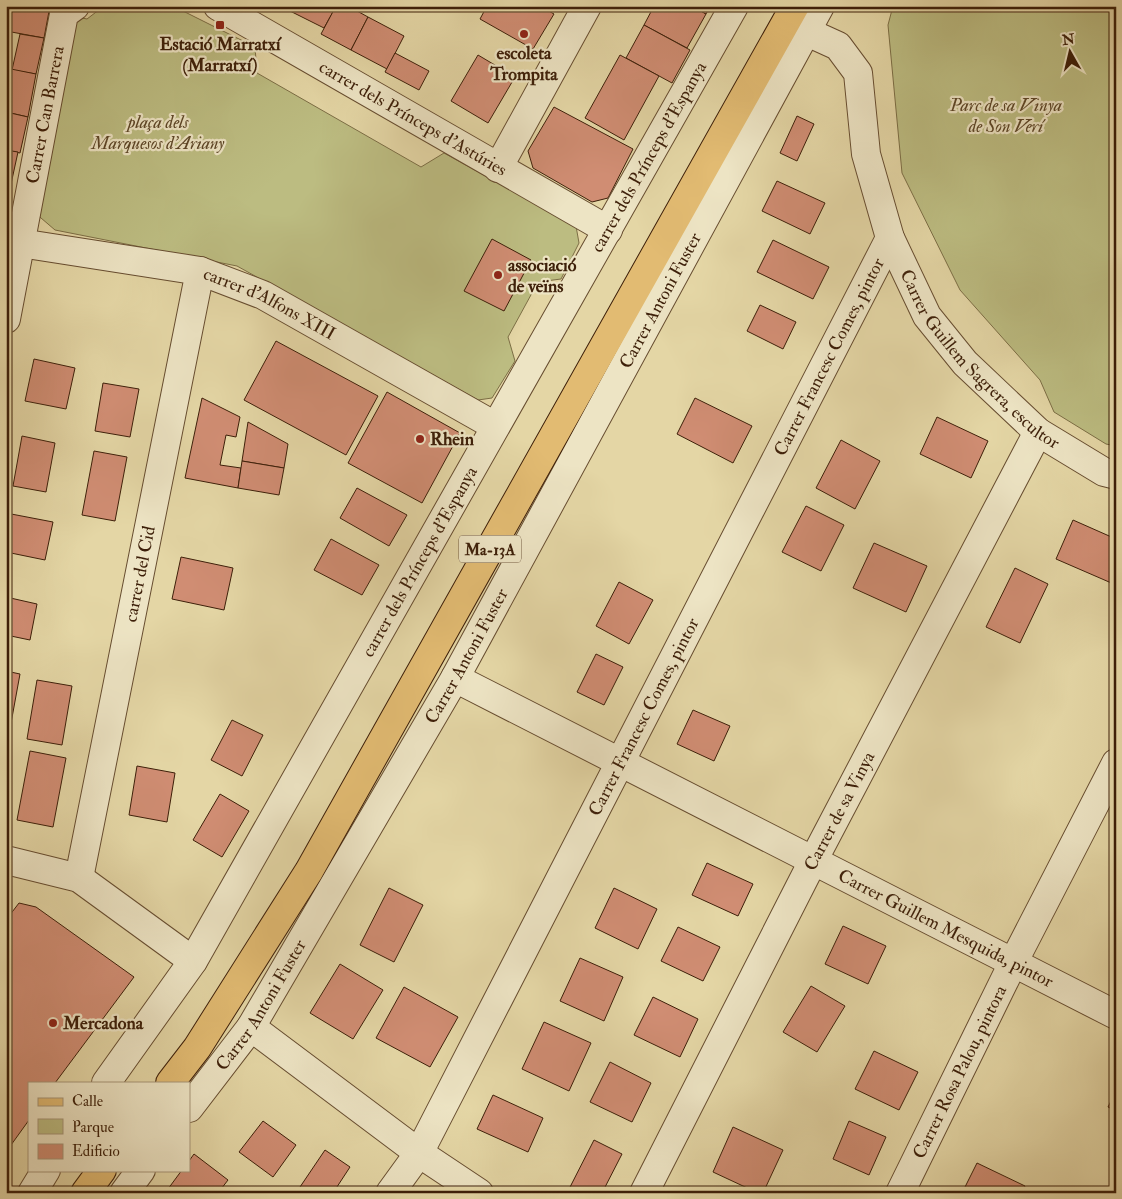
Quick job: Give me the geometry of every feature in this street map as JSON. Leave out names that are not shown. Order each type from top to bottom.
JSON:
[{"type":"main road","name":"Ma-13A","points":[[171,1082],[197,1048],[309,871],[794,6]]},
{"type":"main road","points":[[84,1193],[100,1172]]},
{"type":"street","name":"Carrer Can Barrera","points":[[6,319],[64,14],[75,6]]},
{"type":"street","name":"carrer dels Prínceps d'Astúries","points":[[218,6],[608,230]]},
{"type":"street","points":[[498,168],[587,6]]},
{"type":"street","name":"carrer dels Prínceps d'Espanya","points":[[107,1082],[193,961],[734,6]]},
{"type":"street","name":"Carrer Antoni Fuster","points":[[190,1107],[250,1027],[455,678],[820,6]]},
{"type":"street","name":"Carrer Guillem Sagrera, escultor","points":[[805,31],[838,46],[858,73],[866,154],[890,238],[927,316],[965,363],[1038,432],[1104,472],[1116,474]]},
{"type":"street","name":"Carrer Francesc Comes, pintor","points":[[390,1193],[419,1153],[890,238]]},
{"type":"street","name":"carrer d'Alfons XIII","points":[[20,243],[200,271],[263,295],[495,426]]},
{"type":"street","name":"carrer del Cid","points":[[79,878],[200,271]]},
{"type":"street","name":"Carrer de sa Vinya","points":[[644,1193],[813,861],[1038,432]]},
{"type":"street","name":"Carrer Guillem Mesquida, pintor","points":[[455,678],[1116,1015]]},
{"type":"street","name":"Carrer Rosa Palou, pintora","points":[[900,1193],[1013,963],[1116,763]]},
{"type":"street","points":[[6,860],[79,878],[193,961]]},
{"type":"street","points":[[250,1027],[419,1153],[479,1193]]},
{"type":"street","points":[[32,1193],[45,1172]]},
{"type":"street","points":[[124,1193],[140,1172]]},
{"type":"green space","name":"plaça dels Marquesos d'Ariany","points":[[104,6],[173,6],[255,47],[257,73],[421,167],[444,153],[576,226],[579,243],[561,279],[538,282],[508,337],[515,361],[492,398],[478,400],[237,266],[55,230],[27,206],[64,14],[87,19]]},
{"type":"green space","name":"Parc de sa Vinya de Son Verí","points":[[893,6],[1116,6],[1116,446],[1106,444],[1054,412],[1040,380],[960,290],[902,173],[888,25]]},
{"type":"building","points":[[6,6],[50,6],[44,38],[6,31]]},
{"type":"building","points":[[292,6],[326,6],[334,10],[324,28],[290,11]]},
{"type":"building","points":[[336,6],[348,6],[368,17],[351,50],[321,34]]},
{"type":"building","name":"escoleta Trompita","points":[[487,6],[540,6],[554,14],[533,49],[480,19]]},
{"type":"building","points":[[654,6],[692,6],[706,14],[687,48],[644,25]]},
{"type":"building","points":[[692,6],[710,6],[706,14]]},
{"type":"building","points":[[368,17],[404,36],[387,69],[351,50]]},
{"type":"building","points":[[644,25],[690,50],[672,83],[626,58]]},
{"type":"building","points":[[20,34],[44,38],[36,74],[12,70]]},
{"type":"building","points":[[395,53],[429,71],[419,90],[385,72]]},
{"type":"building","points":[[478,55],[515,77],[488,123],[451,101]]},
{"type":"building","points":[[620,55],[659,76],[624,140],[585,118]]},
{"type":"building","points":[[6,68],[36,74],[28,117],[6,112]]},
{"type":"building","points":[[554,107],[633,149],[608,198],[592,202],[533,168],[528,151]]},
{"type":"building","points":[[6,112],[28,117],[20,153],[6,150]]},
{"type":"building","points":[[797,116],[814,124],[797,161],[780,153]]},
{"type":"building","points":[[6,150],[18,152],[11,184],[6,183]]},
{"type":"building","points":[[777,181],[825,203],[810,234],[762,211]]},
{"type":"building","name":"associació de veïns","points":[[492,239],[531,260],[504,311],[464,291]]},
{"type":"building","points":[[773,240],[829,267],[813,299],[757,272]]},
{"type":"building","points":[[760,305],[796,322],[783,349],[747,331]]},
{"type":"building","points":[[276,341],[378,396],[346,455],[244,400]]},
{"type":"building","points":[[34,359],[75,368],[66,409],[25,401]]},
{"type":"building","points":[[103,383],[139,389],[130,437],[95,431]]},
{"type":"building","points":[[387,392],[460,433],[422,503],[348,463]]},
{"type":"building","points":[[202,398],[240,417],[236,437],[226,435],[220,465],[241,468],[238,488],[185,478]]},
{"type":"building","points":[[695,398],[752,426],[733,463],[677,434]]},
{"type":"building","points":[[937,417],[988,441],[971,478],[920,454]]},
{"type":"building","points":[[248,422],[288,444],[284,468],[242,461]]},
{"type":"building","points":[[22,436],[55,443],[46,492],[13,486]]},
{"type":"building","points":[[841,440],[880,461],[855,509],[816,488]]},
{"type":"building","points":[[94,451],[127,457],[115,521],[82,515]]},
{"type":"building","points":[[242,461],[284,468],[279,495],[238,488]]},
{"type":"building","points":[[357,488],[407,515],[389,546],[340,518]]},
{"type":"building","points":[[806,506],[844,525],[821,571],[782,552]]},
{"type":"building","points":[[6,513],[53,522],[45,560],[6,552]]},
{"type":"building","points":[[1073,520],[1116,539],[1116,585],[1056,559]]},
{"type":"building","points":[[331,539],[379,565],[362,595],[314,570]]},
{"type":"building","points":[[874,543],[927,566],[906,612],[853,588]]},
{"type":"building","points":[[181,557],[233,568],[224,610],[172,599]]},
{"type":"building","points":[[1015,568],[1048,584],[1020,643],[986,627]]},
{"type":"building","points":[[619,582],[653,600],[629,644],[596,626]]},
{"type":"building","points":[[6,597],[37,604],[30,640],[6,635]]},
{"type":"building","points":[[596,654],[623,667],[604,705],[577,692]]},
{"type":"building","points":[[6,671],[20,674],[9,734],[6,734]]},
{"type":"building","points":[[37,680],[72,686],[62,745],[27,739]]},
{"type":"building","points":[[693,710],[730,726],[714,761],[677,744]]},
{"type":"building","points":[[232,720],[263,735],[242,776],[211,760]]},
{"type":"building","points":[[30,751],[66,758],[53,827],[17,820]]},
{"type":"building","points":[[137,766],[175,773],[167,822],[129,815]]},
{"type":"building","points":[[220,794],[249,811],[222,857],[193,840]]},
{"type":"building","points":[[707,863],[753,884],[738,916],[692,895]]},
{"type":"building","points":[[389,888],[423,905],[394,962],[360,945]]},
{"type":"building","points":[[614,888],[657,909],[638,949],[595,928]]},
{"type":"building","name":"Mercadona","points":[[19,903],[36,907],[134,977],[56,1082],[28,1082],[28,1121],[6,1152],[6,920]]},
{"type":"building","points":[[843,926],[886,946],[868,984],[825,964]]},
{"type":"building","points":[[678,927],[720,947],[703,981],[661,961]]},
{"type":"building","points":[[580,958],[623,977],[604,1021],[560,1001]]},
{"type":"building","points":[[340,964],[383,990],[353,1039],[310,1013]]},
{"type":"building","points":[[811,986],[845,1006],[817,1052],[783,1032]]},
{"type":"building","points":[[404,987],[458,1017],[430,1067],[376,1038]]},
{"type":"building","points":[[653,997],[698,1019],[680,1057],[634,1035]]},
{"type":"building","points":[[544,1022],[591,1043],[569,1091],[522,1069]]},
{"type":"building","points":[[874,1051],[918,1072],[899,1110],[855,1089]]},
{"type":"building","points":[[610,1062],[651,1083],[632,1122],[590,1102]]},
{"type":"building","points":[[1116,1091],[1116,1111],[1108,1107]]},
{"type":"building","points":[[493,1095],[543,1118],[528,1152],[477,1129]]},
{"type":"building","points":[[263,1121],[296,1145],[273,1177],[239,1152]]},
{"type":"building","points":[[849,1121],[886,1137],[869,1175],[833,1159]]},
{"type":"building","points":[[733,1127],[783,1150],[763,1193],[758,1193],[713,1172]]},
{"type":"building","points":[[594,1140],[622,1154],[602,1193],[567,1193]]},
{"type":"building","points":[[325,1150],[350,1167],[333,1193],[308,1193],[300,1187]]},
{"type":"building","points":[[194,1154],[228,1180],[218,1193],[165,1193],[181,1172],[190,1172],[190,1160]]},
{"type":"building","points":[[977,1163],[1025,1186],[1022,1193],[962,1193]]},
{"type":"place","name":"Estació Marratxí (Marratxí)","points":[[220,25]]},
{"type":"place","name":"escoleta Trompita","points":[[524,34]]},
{"type":"place","name":"associació de veïns","points":[[498,275]]},
{"type":"place","name":"Rhein","points":[[420,439]]},
{"type":"place","name":"Mercadona","points":[[53,1023]]}]
